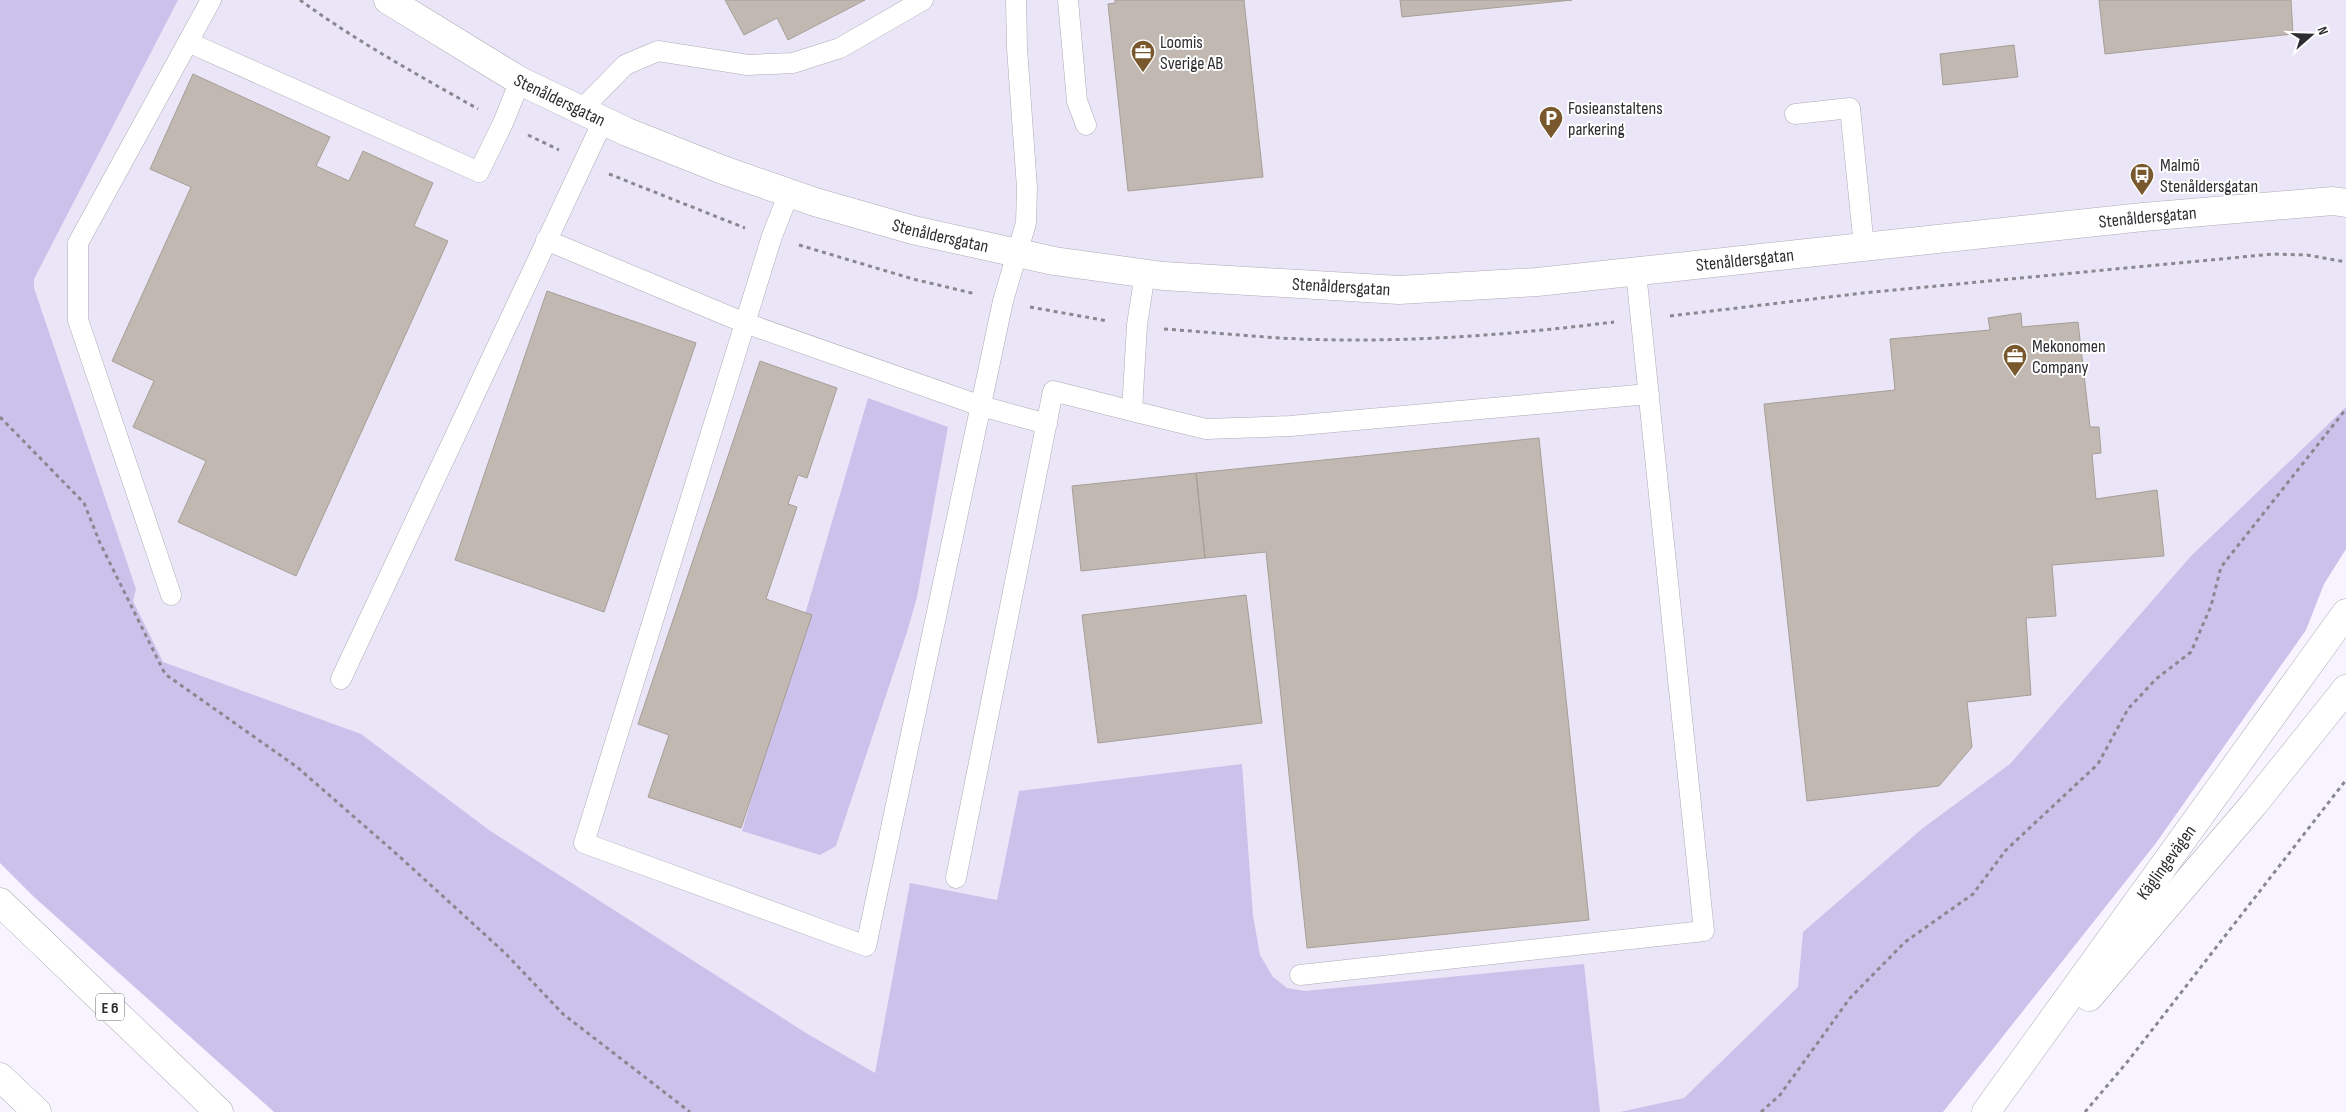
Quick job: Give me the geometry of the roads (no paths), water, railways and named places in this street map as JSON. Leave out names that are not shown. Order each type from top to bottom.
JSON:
[{"type":"main road","name":"Stenåldersgatan","points":[[388,0],[520,81],[627,132],[715,167],[789,193],[913,230],[1054,262],[1145,273],[1280,285],[1399,290],[1537,282],[2143,217],[2333,201],[2346,203]]},
{"type":"main road","name":"Käglingevägen","points":[[1986,1112],[2346,613]]},
{"type":"main road","name":"Käglingevägen","points":[[1990,1112],[2253,805],[2346,689]]},
{"type":"main road","name":"E 6","points":[[0,902],[219,1112]]},
{"type":"main road","points":[[0,1077],[37,1112]]},
{"type":"lane","points":[[171,595],[78,320],[78,243],[211,0]]},
{"type":"lane","points":[[341,679],[546,240],[592,115],[625,65],[658,51],[748,65],[792,62],[840,48],[923,0]]},
{"type":"lane","points":[[789,193],[772,236],[584,843],[866,946],[1003,301],[1019,254],[1026,223],[1028,188],[1017,48],[1016,0]]},
{"type":"lane","points":[[1068,0],[1077,101],[1086,125]]},
{"type":"lane","points":[[188,42],[479,172],[503,123],[520,81]]},
{"type":"lane","points":[[1795,114],[1850,108],[1864,247]]},
{"type":"lane","points":[[546,240],[745,324],[981,406],[1047,424]]},
{"type":"lane","points":[[1300,975],[1704,931],[1636,272]]},
{"type":"lane","points":[[1132,411],[1137,325],[1145,273]]},
{"type":"lane","points":[[956,878],[1053,391],[1206,428],[1290,426],[1649,394]]},
{"type":"place","name":"Loomis Sverige AB","points":[[1143,73]]},
{"type":"place","name":"Fosieanstaltens parkering","points":[[1551,139]]},
{"type":"place","name":"Malmö Stenåldersgatan","points":[[2142,196]]},
{"type":"place","name":"Mekonomen Company","points":[[2015,377]]}]
